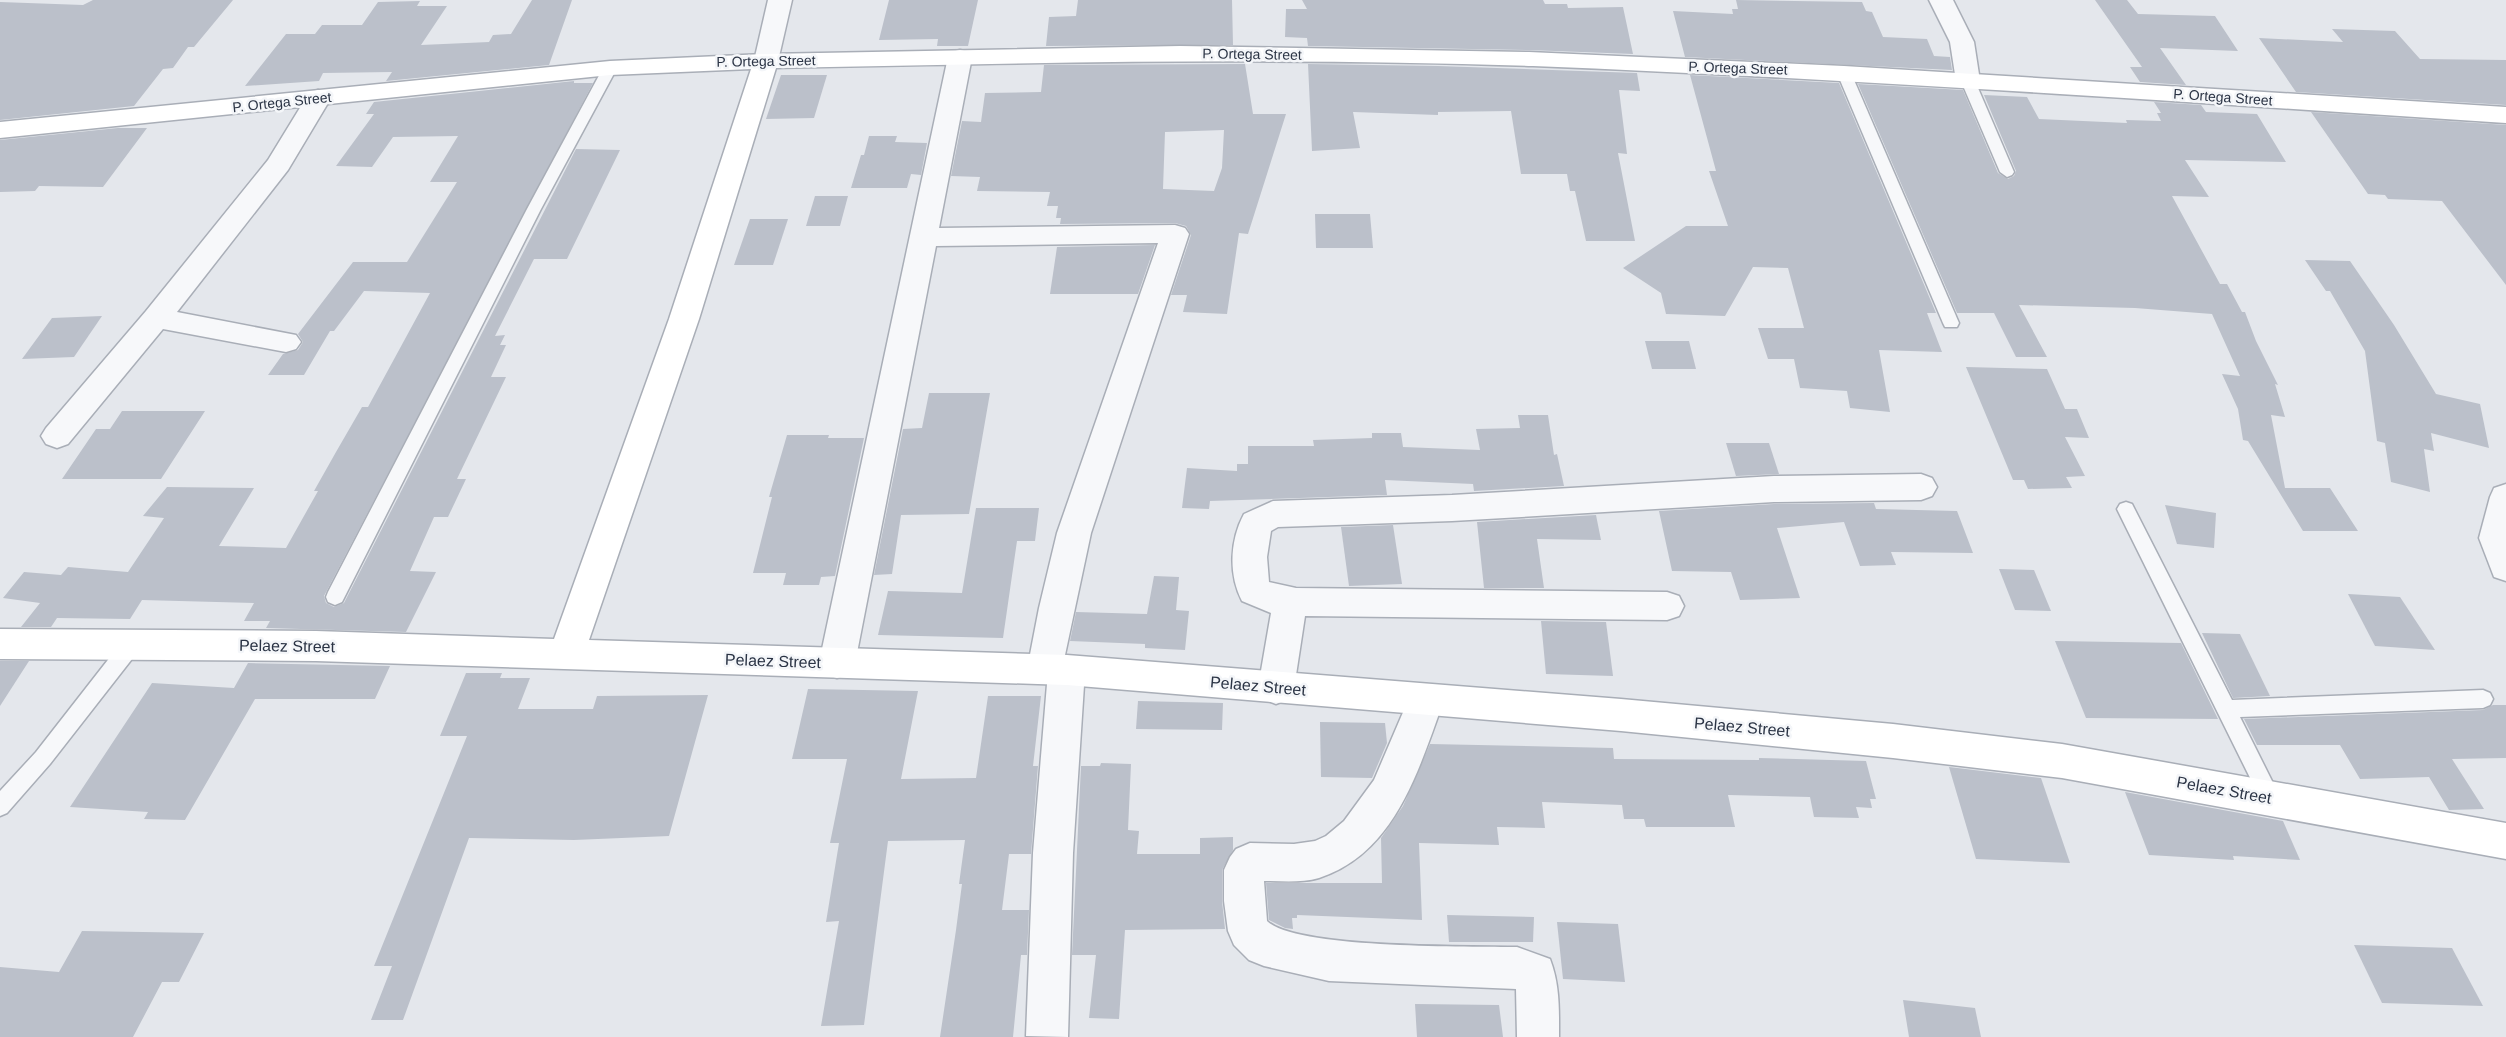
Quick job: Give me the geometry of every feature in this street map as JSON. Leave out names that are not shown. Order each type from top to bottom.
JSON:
[{"type":"street","points":[[567,653],[684,319],[766,61],[780,0]]},
{"type":"street","points":[[1941,0],[1962,42],[1968,81]]},
{"type":"street","name":"P. Ortega Street","points":[[0,130],[610,68],[766,61],[1257,53],[1529,59],[1845,73],[2506,116]]},
{"type":"street","points":[[837,663],[960,57]]},
{"type":"street","points":[[57,436],[156,318],[279,164],[318,98]]},
{"type":"street","points":[[924,237],[1175,234],[1074,533],[1056,608],[1054,831],[1048,944],[1047,1036]]},
{"type":"street","points":[[156,318],[286,342]]},
{"type":"street","points":[[1667,606],[1290,601],[1268,598],[1254,591],[1249,568],[1256,523],[1273,514],[1452,508],[1774,489],[1921,487]]},
{"type":"street","points":[[2506,497],[2496,538],[2506,567]]},
{"type":"street","points":[[1276,688],[1290,601]]},
{"type":"street","name":"Pelaez Street","points":[[0,644],[132,644],[567,653],[1056,670],[1893,741],[2062,761],[2506,841]]},
{"type":"street","points":[[1426,700],[1397,776],[1369,820],[1348,845],[1319,859],[1250,862],[1244,870],[1244,901],[1248,931],[1264,946],[1329,961],[1517,968],[1535,974],[1538,995],[1538,1037]]},
{"type":"lane","points":[[335,597],[534,210],[610,68]]},
{"type":"lane","points":[[1845,73],[1951,323]]},
{"type":"lane","points":[[1968,81],[2007,172]]},
{"type":"lane","points":[[2126,509],[2271,799]]},
{"type":"lane","points":[[0,806],[43,758],[132,644]]},
{"type":"lane","points":[[2226,709],[2483,699]]},
{"type":"building","points":[[93,0],[233,0],[194,47],[188,47],[173,68],[163,69],[134,106],[0,120],[0,2],[83,5]]},
{"type":"building","points":[[532,0],[572,0],[549,65],[386,81],[392,72],[323,73],[319,81],[245,86],[286,34],[315,34],[322,25],[362,25],[378,2],[420,1],[417,6],[447,6],[421,45],[489,42],[493,35],[511,34]]},
{"type":"building","points":[[889,0],[978,0],[968,46],[937,46],[938,39],[879,40]]},
{"type":"building","points":[[1078,0],[1232,0],[1233,45],[1046,46],[1049,17],[1076,16]]},
{"type":"building","points":[[1302,0],[1543,0],[1545,4],[1567,4],[1568,8],[1623,7],[1633,54],[1308,46],[1307,38],[1285,37],[1286,9],[1307,9]]},
{"type":"building","points":[[1736,0],[1862,2],[1866,11],[1872,12],[1883,37],[1927,39],[1934,56],[1950,57],[1952,70],[1685,57],[1673,11],[1733,14],[1732,9],[1738,9]]},
{"type":"building","points":[[2095,0],[2127,0],[2138,14],[2215,16],[2238,51],[2160,48],[2186,85],[2140,82],[2130,67],[2142,67]]},
{"type":"building","points":[[2332,29],[2395,31],[2420,59],[2506,60],[2506,105],[2296,92],[2259,38],[2343,42]]},
{"type":"building","points":[[1245,64],[1253,114],[1286,114],[1248,234],[1239,233],[1227,314],[1183,312],[1187,295],[1171,295],[1191,235],[1186,226],[1175,223],[1060,224],[1061,218],[1056,218],[1058,206],[1047,206],[1050,192],[977,191],[980,177],[951,176],[962,121],[981,122],[985,93],[1041,92],[1044,65]],"holes":[[[1224,130],[1222,168],[1214,191],[1163,189],[1165,132]]]},
{"type":"building","points":[[1308,64],[1637,73],[1640,91],[1619,90],[1627,154],[1618,153],[1635,241],[1586,241],[1575,191],[1570,191],[1567,174],[1521,174],[1511,111],[1438,112],[1438,115],[1353,112],[1360,148],[1312,151]]},
{"type":"building","points":[[781,75],[827,75],[814,118],[766,119]]},
{"type":"building","points":[[1690,75],[1839,83],[1936,313],[1927,313],[1942,352],[1879,350],[1890,412],[1850,408],[1847,391],[1800,388],[1794,359],[1768,359],[1758,328],[1804,328],[1788,268],[1753,267],[1725,316],[1666,314],[1661,293],[1623,268],[1686,226],[1728,226],[1709,171],[1716,171]]},
{"type":"building","points":[[574,81],[574,83],[593,83],[324,596],[326,603],[334,607],[344,603],[576,149],[620,150],[567,259],[534,259],[495,336],[505,335],[500,345],[506,345],[491,377],[506,377],[457,479],[466,479],[448,517],[434,517],[410,571],[436,572],[406,632],[266,628],[270,621],[244,621],[254,603],[142,600],[130,619],[57,618],[51,627],[21,627],[40,603],[3,598],[24,572],[61,575],[68,567],[128,572],[164,518],[143,516],[167,487],[254,488],[219,546],[286,548],[318,491],[314,491],[336,452],[362,407],[368,407],[430,293],[364,291],[334,331],[330,331],[304,375],[268,375],[283,354],[298,350],[303,342],[298,334],[353,262],[407,262],[457,182],[430,182],[458,136],[393,137],[372,167],[336,166],[374,114],[366,114],[374,102]]},
{"type":"building","points":[[1858,84],[1963,90],[1998,173],[2008,179],[2014,176],[2016,171],[1984,95],[2027,97],[2039,119],[2127,123],[2126,120],[2161,121],[2157,113],[2161,113],[2154,102],[2201,105],[2206,112],[2257,114],[2286,162],[2185,160],[2209,197],[2172,196],[2220,284],[2227,284],[2242,312],[2245,312],[2256,341],[2278,385],[2275,384],[2285,417],[2271,415],[2285,488],[2330,488],[2358,531],[2303,531],[2248,441],[2243,440],[2238,409],[2222,374],[2240,376],[2212,314],[2135,308],[2019,305],[2047,357],[2016,357],[1994,313],[1957,313]]},
{"type":"building","points":[[2311,112],[2506,125],[2506,285],[2442,201],[2388,199],[2385,195],[2368,194]]},
{"type":"building","points":[[118,128],[147,128],[103,187],[39,186],[35,191],[0,192],[0,140]]},
{"type":"building","points":[[869,136],[897,136],[895,142],[927,143],[921,175],[911,174],[907,188],[851,188]]},
{"type":"building","points":[[815,196],[848,196],[840,226],[806,226]]},
{"type":"building","points":[[1315,214],[1370,214],[1373,248],[1316,248]]},
{"type":"building","points":[[750,219],[788,219],[773,265],[734,265]]},
{"type":"building","points":[[1155,245],[1138,294],[1050,294],[1057,247]]},
{"type":"building","points":[[2305,260],[2350,261],[2394,325],[2436,394],[2480,404],[2489,448],[2431,433],[2434,451],[2424,449],[2430,492],[2391,482],[2385,443],[2377,441],[2365,351],[2330,291],[2326,291]]},
{"type":"building","points":[[102,316],[74,357],[22,359],[52,318]]},
{"type":"building","points":[[1645,341],[1689,341],[1696,369],[1652,369]]},
{"type":"building","points":[[1966,367],[2047,369],[2065,409],[2077,409],[2089,438],[2065,437],[2085,476],[2066,477],[2072,488],[2028,489],[2024,480],[2013,480]]},
{"type":"building","points":[[929,393],[990,393],[969,514],[901,515],[892,574],[874,575],[903,429],[922,428]]},
{"type":"building","points":[[122,411],[205,411],[161,479],[62,479],[96,429],[110,429]]},
{"type":"building","points":[[1518,415],[1548,415],[1554,455],[1557,454],[1564,486],[1474,491],[1473,484],[1385,480],[1387,495],[1210,501],[1209,509],[1182,508],[1187,468],[1237,471],[1237,464],[1248,464],[1248,446],[1314,446],[1313,440],[1372,438],[1372,433],[1401,433],[1403,447],[1480,450],[1476,429],[1520,428]]},
{"type":"building","points":[[787,435],[864,438],[835,576],[821,577],[819,585],[783,585],[786,573],[753,573],[772,497],[769,497]]},
{"type":"building","points":[[1726,443],[1769,443],[1779,474],[1736,476]]},
{"type":"building","points":[[1874,503],[1876,509],[1957,511],[1973,553],[1891,552],[1896,565],[1860,566],[1844,522],[1777,528],[1800,598],[1740,600],[1731,572],[1672,571],[1659,511],[1774,504]]},
{"type":"building","points":[[2165,505],[2216,513],[2214,548],[2177,544]]},
{"type":"building","points":[[976,508],[1039,508],[1035,541],[1017,541],[1003,638],[878,635],[888,591],[962,593]]},
{"type":"building","points":[[1596,515],[1601,540],[1537,539],[1544,588],[1484,588],[1477,522]]},
{"type":"building","points":[[1393,525],[1402,584],[1349,586],[1341,527]]},
{"type":"building","points":[[1999,569],[2034,570],[2051,611],[2015,610]]},
{"type":"building","points":[[1154,576],[1179,577],[1176,610],[1189,611],[1185,650],[1145,648],[1145,644],[1070,641],[1076,612],[1147,614]]},
{"type":"building","points":[[2348,594],[2400,597],[2435,650],[2375,646]]},
{"type":"building","points":[[1541,621],[1606,622],[1613,676],[1546,674]]},
{"type":"building","points":[[2202,633],[2240,634],[2270,696],[2233,698]]},
{"type":"building","points":[[2055,641],[2181,643],[2218,719],[2086,718]]},
{"type":"building","points":[[0,661],[29,661],[0,706]]},
{"type":"building","points":[[248,663],[390,666],[375,699],[255,699],[185,820],[144,819],[148,812],[70,807],[152,683],[234,688]]},
{"type":"building","points":[[466,673],[502,673],[500,678],[530,678],[518,709],[593,709],[597,696],[708,695],[669,836],[574,840],[469,838],[403,1020],[371,1020],[392,966],[374,966],[467,736],[440,736]]},
{"type":"building","points":[[808,689],[918,691],[901,779],[976,778],[988,696],[1041,696],[1033,766],[1038,766],[1031,854],[1009,854],[1002,910],[1029,910],[1027,955],[1021,955],[1013,1037],[940,1037],[962,884],[959,884],[965,840],[888,841],[864,1025],[821,1026],[839,921],[826,922],[839,843],[830,843],[847,759],[792,759]]},
{"type":"building","points":[[1138,701],[1223,703],[1222,730],[1136,729]]},
{"type":"building","points":[[2493,705],[2506,705],[2506,758],[2452,759],[2484,809],[2449,810],[2429,777],[2360,779],[2340,745],[2257,745],[2244,719],[2483,710]]},
{"type":"building","points":[[1320,722],[1385,723],[1387,743],[1372,778],[1321,777]]},
{"type":"building","points":[[1430,744],[1613,748],[1614,759],[1759,760],[1759,758],[1866,761],[1876,799],[1870,799],[1872,808],[1856,807],[1859,818],[1814,817],[1810,797],[1728,795],[1735,827],[1646,827],[1644,819],[1624,819],[1622,805],[1542,802],[1545,828],[1497,827],[1499,845],[1419,843],[1422,920],[1297,915],[1297,918],[1292,918],[1293,929],[1285,928],[1269,920],[1266,883],[1382,883],[1381,838],[1403,806]]},
{"type":"building","points":[[1101,763],[1131,764],[1128,830],[1139,831],[1137,854],[1200,854],[1200,838],[1233,837],[1233,850],[1222,870],[1225,929],[1125,930],[1119,1019],[1089,1018],[1096,955],[1072,955],[1081,766],[1100,766]]},
{"type":"building","points":[[1949,767],[2041,778],[2070,863],[1976,859]]},
{"type":"building","points":[[2125,792],[2283,821],[2300,860],[2233,856],[2234,860],[2149,855]]},
{"type":"building","points":[[1447,915],[1534,917],[1533,942],[1449,942]]},
{"type":"building","points":[[1557,922],[1618,924],[1625,982],[1563,979]]},
{"type":"building","points":[[82,931],[204,933],[179,982],[162,982],[133,1037],[0,1037],[0,967],[59,972]]},
{"type":"building","points":[[2354,945],[2452,948],[2483,1006],[2382,1003]]},
{"type":"building","points":[[1903,1000],[1975,1008],[1981,1037],[1909,1037]]},
{"type":"building","points":[[1415,1004],[1499,1005],[1503,1037],[1417,1037]]}]
